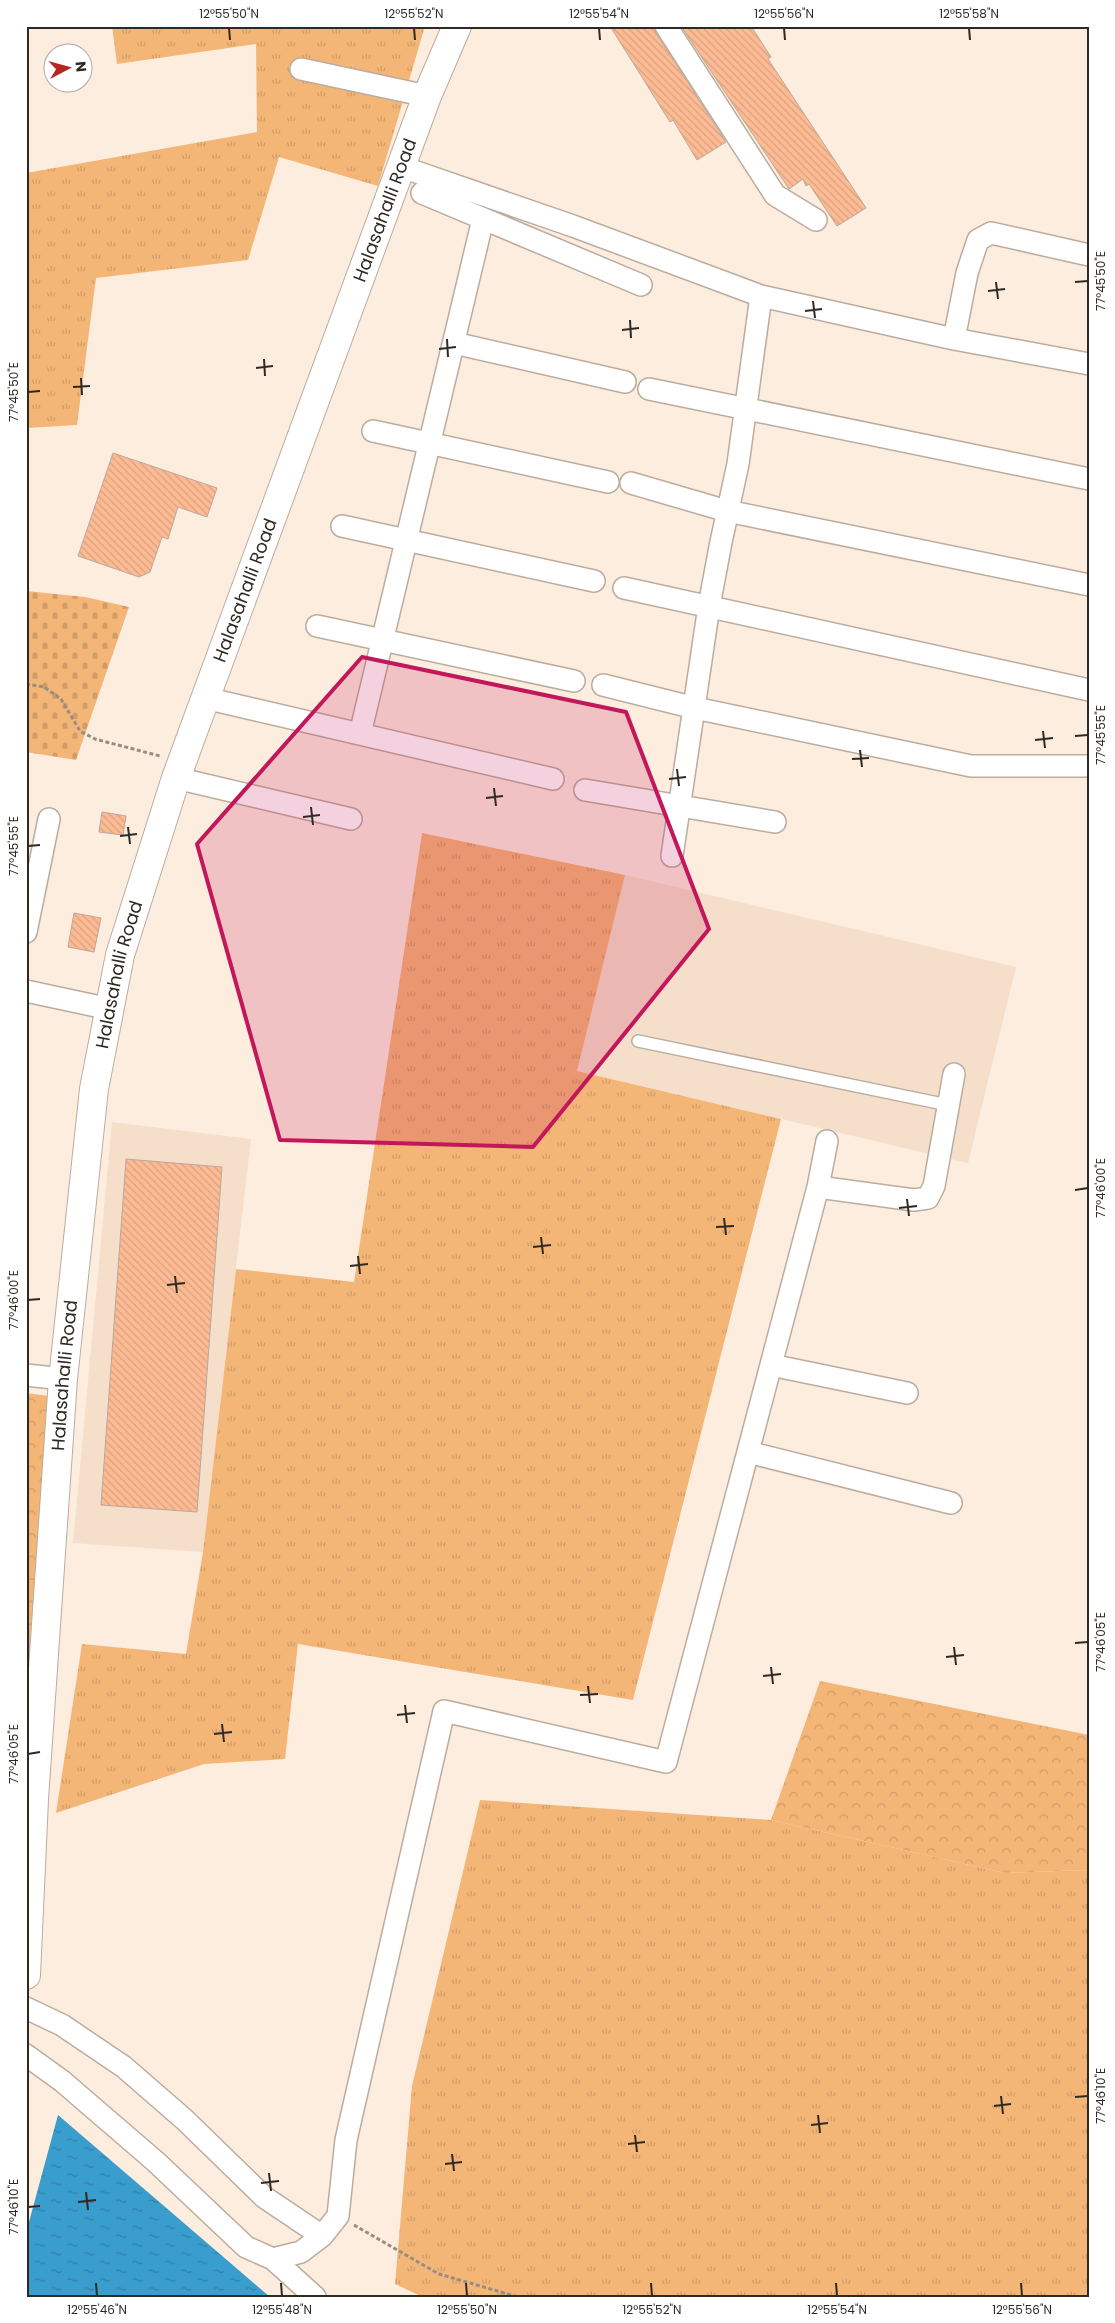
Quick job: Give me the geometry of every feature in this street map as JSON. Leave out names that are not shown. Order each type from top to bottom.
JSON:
[{"type":"main road","name":"Halasahalli Road","points":[[26,1975],[32,1734],[62,1379],[94,1089],[120,955],[179,770],[205,698],[427,96],[457,26]]},
{"type":"street","points":[[666,26],[774,195],[816,220]]},
{"type":"street","points":[[301,70],[427,96]]},
{"type":"street","points":[[402,167],[572,226],[762,296],[954,339],[1089,364]]},
{"type":"street","points":[[422,193],[641,285]]},
{"type":"street","points":[[360,734],[483,219]]},
{"type":"street","points":[[954,339],[967,273],[978,240],[991,234],[1089,255]]},
{"type":"street","points":[[672,856],[696,708],[709,606],[738,464],[762,296]]},
{"type":"street","points":[[454,343],[625,382]]},
{"type":"street","points":[[649,389],[1089,478]]},
{"type":"street","points":[[373,431],[608,482]]},
{"type":"street","points":[[631,483],[728,512],[1089,585]]},
{"type":"street","points":[[342,526],[594,581]]},
{"type":"street","points":[[624,588],[1089,690]]},
{"type":"street","points":[[317,626],[574,681]]},
{"type":"street","points":[[604,685],[696,708],[971,766],[1089,766]]},
{"type":"street","points":[[205,698],[554,779]]},
{"type":"street","points":[[179,770],[351,819]]},
{"type":"street","points":[[584,790],[775,822]]},
{"type":"street","points":[[26,932],[49,819]]},
{"type":"street","points":[[26,991],[110,1009]]},
{"type":"street","points":[[818,1187],[914,1200],[928,1198],[934,1186],[954,1074]]},
{"type":"street","points":[[273,2259],[300,2252],[322,2236],[338,2216],[346,2140],[444,1711],[666,1762],[818,1187],[827,1141]]},
{"type":"street","points":[[771,1365],[907,1393]]},
{"type":"street","points":[[26,1375],[62,1379]]},
{"type":"street","points":[[748,1452],[951,1503]]},
{"type":"street","points":[[26,2008],[62,2025],[124,2067],[185,2120],[264,2197],[322,2236]]},
{"type":"street","points":[[26,2056],[62,2081],[155,2161],[246,2247],[273,2259],[315,2297]]},
{"type":"lane","points":[[638,1041],[948,1105]]},
{"type":"path","points":[[26,684],[44,687],[61,699],[80,731],[95,739],[179,770]]},
{"type":"path","points":[[338,2216],[439,2274],[518,2297]]},
{"type":"highlighted area","points":[[362,657],[626,712],[709,929],[533,1147],[280,1140],[197,844]]},
{"type":"shaded area","points":[[625,875],[1016,967],[968,1163],[577,1071]]},
{"type":"shaded area","points":[[112,1122],[251,1139],[203,1552],[73,1543]]},
{"type":"green space","points":[[112,26],[425,26],[378,186],[279,157],[248,260],[96,278],[77,425],[26,428],[26,173],[257,132],[256,44],[117,64]]},
{"type":"green space","points":[[26,591],[85,597],[129,607],[76,760],[26,752]]},
{"type":"green space","points":[[422,833],[625,875],[577,1071],[781,1119],[633,1700],[298,1644],[285,1759],[204,1764],[56,1813],[82,1644],[186,1654],[203,1552],[236,1269],[354,1282]]},
{"type":"green space","points":[[26,1393],[56,1397],[32,1687],[26,1686]]},
{"type":"green space","points":[[820,1681],[1089,1735],[1089,1870],[1005,1873],[771,1820]]},
{"type":"green space","points":[[480,1800],[771,1820],[1005,1873],[1089,1870],[1089,2297],[423,2297],[395,2284],[412,2086]]},
{"type":"water","points":[[58,2115],[270,2297],[26,2297],[26,2233]]},
{"type":"building","points":[[610,26],[654,26],[656,33],[726,142],[697,160],[673,120],[670,122]]},
{"type":"building","points":[[681,26],[751,26],[771,57],[768,59],[866,208],[837,226],[809,184],[806,186],[803,179],[789,189]]},
{"type":"building","points":[[113,453],[217,488],[207,517],[178,507],[168,539],[162,537],[150,572],[139,577],[78,556]]},
{"type":"building","points":[[102,812],[126,816],[123,835],[99,832]]},
{"type":"building","points":[[74,913],[101,918],[94,952],[68,947]]},
{"type":"building","points":[[126,1159],[222,1167],[197,1512],[101,1505]]}]
